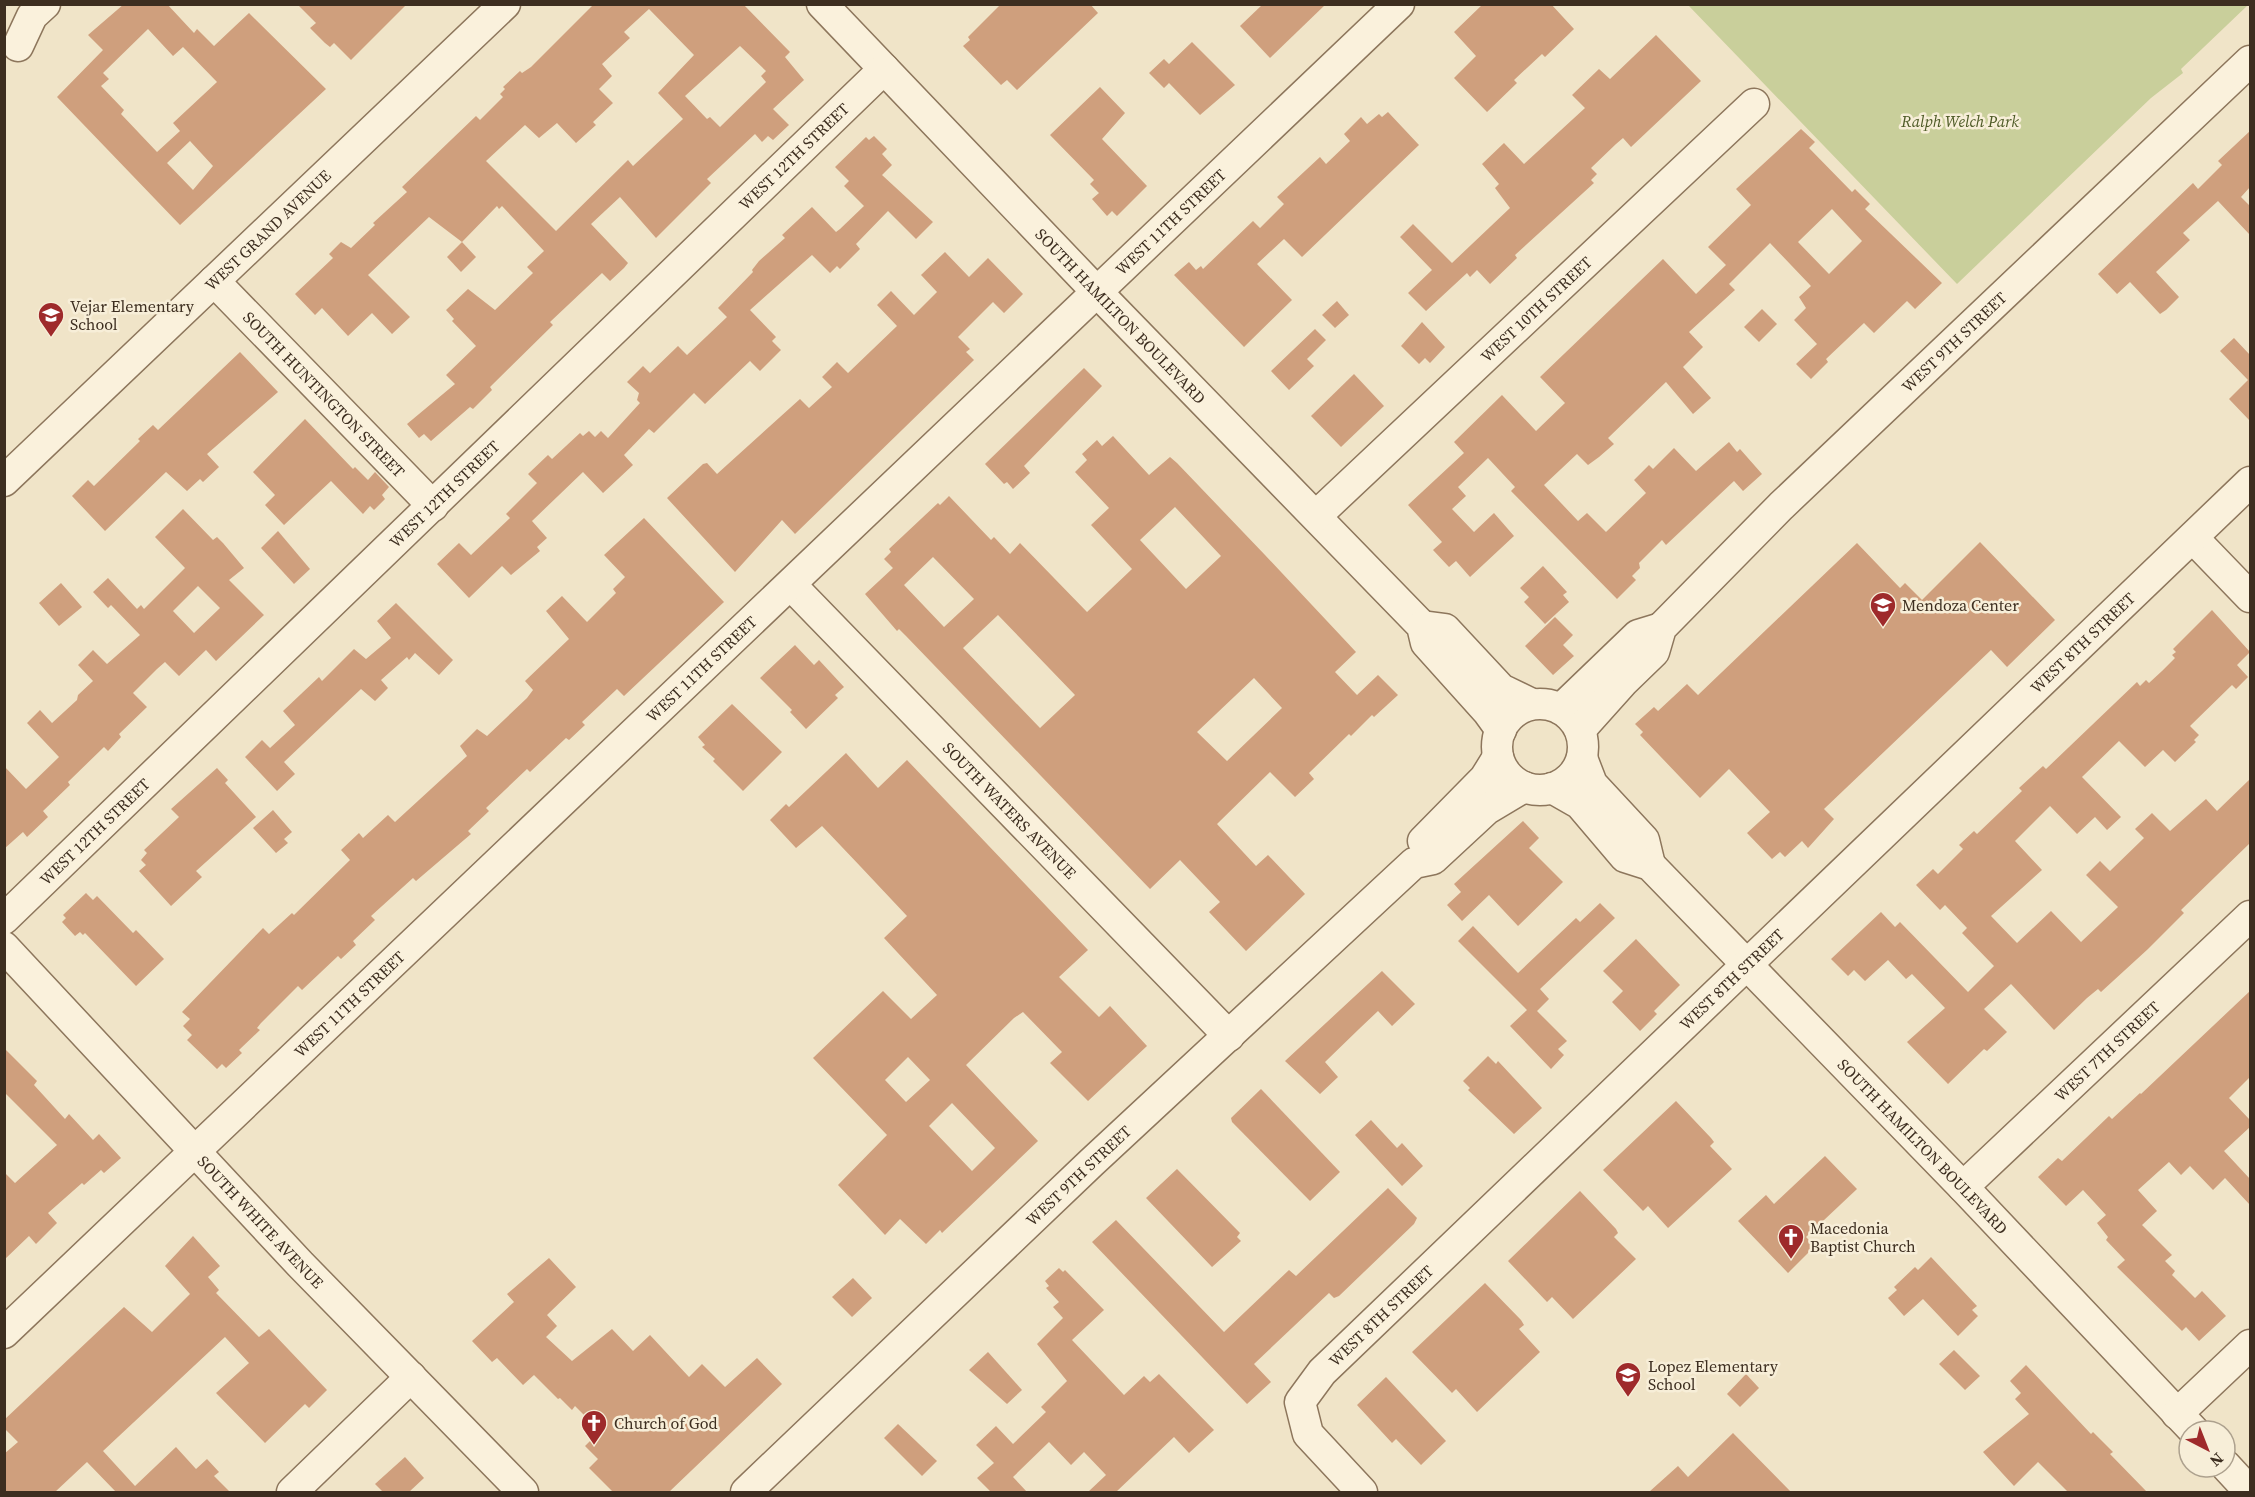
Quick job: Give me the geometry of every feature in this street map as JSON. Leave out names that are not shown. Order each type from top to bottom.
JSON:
[{"type":"street","points":[[18,46],[32,16],[45,4]]},
{"type":"street","name":"WEST GRAND AVENUE","points":[[4,481],[505,4]]},
{"type":"street","name":"SOUTH HAMILTON BOULEVARD","points":[[822,4],[1098,293],[1422,626],[1426,644],[1488,712],[1499,743]]},
{"type":"street","name":"WEST 11TH STREET","points":[[4,1333],[1399,4]]},
{"type":"street","name":"WEST 9TH STREET","points":[[1564,725],[1638,635],[1661,628],[1789,498],[2250,61]]},
{"type":"street","name":"WEST 12TH STREET","points":[[4,919],[884,69]]},
{"type":"street","name":"WEST 10TH STREET","points":[[1316,516],[1754,104]]},
{"type":"street","name":"SOUTH HUNTINGTON STREET","points":[[214,280],[433,507]]},
{"type":"street","name":"WEST 8TH STREET","points":[[1362,1492],[1308,1434],[1300,1402],[1322,1372],[1744,964],[2250,482]]},
{"type":"street","points":[[2193,538],[2250,597]]},
{"type":"street","name":"SOUTH WATERS AVENUE","points":[[791,585],[1229,1036]]},
{"type":"street","name":"SOUTH HAMILTON BOULEVARD","points":[[1422,626],[1445,630],[1501,689],[1564,725],[1592,784],[1644,840],[1650,865]]},
{"type":"street","points":[[1519,709],[1564,725],[1576,772],[1565,782],[1538,788],[1512,780],[1503,770],[1499,743],[1508,718],[1519,709]]},
{"type":"street","name":"WEST 9TH STREET","points":[[1414,863],[1418,846],[1485,778],[1499,743]]},
{"type":"street","name":"SOUTH HAMILTON BOULEVARD","points":[[1538,788],[1580,804],[1625,857],[1650,865],[1963,1187],[2183,1419]]},
{"type":"street","name":"WEST 9TH STREET","points":[[746,1492],[1091,1163],[1414,863],[1433,859],[1487,809],[1538,788]]},
{"type":"street","name":"WEST 7TH STREET","points":[[1963,1187],[2250,916]]},
{"type":"street","name":"SOUTH WHITE AVENUE","points":[[4,947],[300,1264],[523,1492]]},
{"type":"street","points":[[2188,1419],[2250,1345]]},
{"type":"street","points":[[292,1492],[411,1377]]},
{"type":"street","points":[[2237,1478],[2250,1492]]},
{"type":"green space","name":"Ralph Welch Park","points":[[1688,5],[2248,5],[2181,69],[2183,73],[2151,98],[1957,284]]},
{"type":"building","points":[[124,4],[167,4],[194,33],[197,29],[214,46],[249,13],[326,89],[180,225],[57,97],[103,50],[88,35]],"holes":[[[148,29],[173,56],[183,47],[217,82],[173,123],[180,131],[157,152],[121,114],[124,110],[101,86],[109,79],[103,73]],[[190,141],[213,166],[193,190],[167,163]]]},
{"type":"building","points":[[297,4],[407,4],[351,60],[334,43],[330,47],[310,28],[316,23]]},
{"type":"building","points":[[594,4],[743,4],[790,52],[785,57],[804,80],[773,109],[789,125],[773,140],[768,136],[762,142],[755,134],[707,179],[711,183],[656,238],[620,197],[591,224],[628,263],[624,268],[610,281],[602,273],[550,322],[553,325],[490,387],[492,390],[473,409],[470,407],[431,441],[424,434],[419,438],[407,424],[455,384],[446,375],[476,346],[452,321],[454,319],[446,310],[468,289],[495,310],[533,273],[527,267],[544,251],[502,206],[499,209],[497,206],[462,242],[429,217],[368,275],[410,317],[392,334],[372,313],[348,336],[322,308],[315,315],[295,294],[333,258],[329,254],[341,242],[351,248],[375,225],[373,223],[407,192],[402,187],[476,116],[480,120],[503,97],[500,94],[505,89],[503,87],[520,71],[522,73],[531,67]],"holes":[[[649,9],[694,55],[658,93],[683,119],[633,166],[628,160],[556,231],[486,161],[525,125],[539,138],[557,123],[576,143],[596,125],[593,122],[613,103],[599,89],[612,76],[602,64],[630,38],[624,32]],[[740,46],[766,71],[761,76],[766,82],[720,127],[710,117],[707,119],[685,96]]]},
{"type":"building","points":[[1001,4],[1090,4],[1098,13],[1017,90],[1007,80],[1001,85],[963,46],[970,40],[968,37]]},
{"type":"building","points":[[1263,4],[1326,4],[1270,58],[1240,26]]},
{"type":"building","points":[[1483,4],[1551,4],[1574,29],[1545,57],[1542,54],[1514,80],[1517,83],[1487,112],[1454,78],[1476,56],[1454,32]]},
{"type":"building","points":[[1656,35],[1701,81],[1631,147],[1623,138],[1591,168],[1597,174],[1591,180],[1594,183],[1515,255],[1517,258],[1490,284],[1477,270],[1470,277],[1467,273],[1426,311],[1408,293],[1432,270],[1400,237],[1413,224],[1452,263],[1510,208],[1495,188],[1499,184],[1482,164],[1504,143],[1524,164],[1585,108],[1572,95],[1599,69],[1610,79]]},
{"type":"building","points":[[1192,42],[1235,85],[1200,115],[1169,83],[1164,88],[1149,73],[1164,59],[1169,64]]},
{"type":"building","points":[[1100,87],[1125,113],[1102,139],[1147,186],[1117,216],[1112,211],[1107,216],[1092,199],[1099,193],[1090,184],[1094,180],[1050,135]]},
{"type":"building","points":[[1388,112],[1419,145],[1302,257],[1284,239],[1257,264],[1292,300],[1244,347],[1174,275],[1189,262],[1196,270],[1201,266],[1203,269],[1253,221],[1260,228],[1284,204],[1277,197],[1320,157],[1326,164],[1350,141],[1344,134],[1361,117],[1367,124],[1379,114],[1382,117]]},
{"type":"building","points":[[1801,129],[1815,142],[1809,148],[1852,192],[1855,189],[1870,204],[1865,209],[1942,283],[1915,309],[1907,301],[1874,333],[1864,323],[1826,359],[1828,362],[1811,379],[1796,364],[1817,344],[1794,320],[1806,308],[1799,297],[1811,286],[1770,243],[1729,284],[1735,290],[1689,332],[1703,347],[1683,367],[1711,398],[1693,414],[1666,382],[1608,438],[1614,444],[1599,457],[1588,465],[1577,454],[1544,485],[1578,521],[1587,513],[1606,532],[1646,493],[1634,480],[1649,465],[1653,469],[1674,448],[1696,471],[1729,442],[1737,452],[1740,449],[1762,474],[1743,491],[1734,481],[1666,545],[1662,540],[1639,563],[1640,568],[1632,576],[1636,580],[1617,599],[1511,491],[1515,487],[1488,458],[1458,487],[1466,496],[1452,509],[1474,532],[1494,513],[1514,536],[1470,577],[1456,561],[1449,567],[1433,550],[1442,542],[1408,505],[1464,453],[1454,442],[1502,395],[1536,431],[1565,403],[1540,377],[1663,259],[1696,294],[1726,265],[1708,247],[1751,205],[1736,189]],"holes":[[[1832,209],[1862,241],[1829,274],[1798,242]]]},
{"type":"building","points":[[2250,131],[2250,187],[2241,197],[2250,206],[2250,235],[2218,201],[2183,233],[2190,240],[2156,272],[2179,297],[2166,310],[2160,314],[2130,282],[2117,294],[2098,274],[2193,183],[2198,189],[2222,165],[2218,161]]},
{"type":"building","points":[[874,136],[887,149],[882,154],[892,165],[882,175],[933,222],[916,239],[888,211],[856,244],[860,249],[840,269],[837,266],[830,273],[812,255],[750,310],[776,337],[772,341],[781,350],[760,371],[750,361],[705,404],[694,393],[654,433],[649,429],[624,455],[633,465],[603,493],[583,472],[532,521],[547,538],[537,547],[540,551],[511,575],[502,566],[469,598],[437,564],[459,543],[471,555],[510,518],[506,514],[537,483],[528,474],[548,455],[552,459],[580,433],[583,436],[589,431],[595,437],[601,431],[608,438],[640,403],[637,400],[639,393],[627,382],[643,366],[650,373],[678,346],[687,355],[727,317],[718,308],[753,272],[752,270],[759,261],[785,238],[782,235],[812,207],[836,232],[864,206],[844,186],[849,181],[835,167],[866,137],[869,140]]},
{"type":"building","points":[[462,242],[476,257],[461,272],[447,257]]},
{"type":"building","points":[[945,252],[969,277],[988,258],[1023,294],[1004,313],[993,302],[958,337],[970,349],[966,352],[974,360],[795,534],[782,520],[735,572],[667,498],[703,464],[707,463],[717,474],[800,399],[809,408],[832,387],[822,377],[837,362],[848,373],[897,326],[877,305],[891,291],[914,315],[937,292],[921,275]]},
{"type":"building","points":[[1337,301],[1349,315],[1335,328],[1322,315]]},
{"type":"building","points":[[1762,309],[1777,324],[1759,342],[1744,327]]},
{"type":"building","points":[[1422,322],[1445,347],[1430,363],[1425,358],[1419,364],[1401,346]]},
{"type":"building","points":[[1315,329],[1326,340],[1307,359],[1314,366],[1289,390],[1271,371]]},
{"type":"building","points":[[2234,338],[2250,355],[2250,421],[2229,399],[2248,380],[2220,351]]},
{"type":"building","points":[[240,352],[278,392],[207,454],[219,467],[203,482],[200,479],[187,491],[166,472],[105,531],[72,496],[88,480],[94,486],[153,425],[158,430]]},
{"type":"building","points":[[1084,368],[1102,386],[1024,466],[1030,473],[1013,489],[1007,482],[1004,484],[985,464]]},
{"type":"building","points":[[1354,374],[1384,406],[1341,447],[1311,416]]},
{"type":"building","points":[[305,419],[353,469],[355,467],[368,480],[375,472],[389,487],[382,495],[385,499],[374,510],[370,506],[363,514],[331,481],[284,525],[265,505],[275,495],[253,472]]},
{"type":"building","points":[[1113,436],[1149,475],[1170,457],[1356,652],[1335,672],[1357,695],[1378,675],[1398,695],[1374,717],[1372,715],[1351,736],[1349,734],[1309,773],[1314,779],[1295,797],[1270,772],[1217,824],[1256,866],[1268,855],[1305,894],[1246,951],[1209,912],[1220,902],[1180,860],[1150,889],[906,636],[899,629],[897,631],[865,594],[893,568],[884,559],[891,552],[889,549],[938,503],[940,505],[949,496],[991,540],[994,537],[1010,554],[1020,543],[1087,612],[1132,569],[1091,525],[1109,508],[1075,472],[1087,460],[1082,454],[1097,440],[1102,446]],"holes":[[[1175,507],[1221,556],[1186,589],[1140,540]],[[933,557],[974,599],[944,627],[904,585]],[[998,615],[1075,695],[1040,728],[963,648]],[[1254,678],[1282,708],[1227,761],[1197,732]]]},
{"type":"building","points":[[183,509],[213,540],[217,537],[244,568],[229,580],[264,615],[216,661],[206,650],[179,676],[165,662],[157,669],[133,693],[147,707],[119,734],[121,737],[108,751],[104,747],[68,782],[70,785],[43,811],[48,817],[27,837],[23,832],[4,849],[4,766],[26,789],[59,757],[27,723],[40,710],[52,723],[77,700],[78,695],[93,681],[78,665],[93,650],[107,664],[140,635],[111,605],[108,608],[93,592],[108,578],[137,609],[141,605],[144,609],[185,568],[155,537]],"holes":[[[198,586],[220,608],[194,633],[173,611]]]},
{"type":"building","points":[[644,518],[724,602],[624,696],[617,689],[582,722],[585,725],[569,740],[566,738],[530,772],[527,769],[486,808],[489,811],[468,831],[471,834],[416,881],[413,878],[371,916],[375,920],[353,941],[356,945],[341,959],[338,956],[302,990],[298,986],[261,1023],[257,1028],[260,1030],[239,1050],[242,1053],[226,1068],[222,1064],[217,1069],[187,1040],[192,1035],[183,1026],[190,1019],[182,1012],[263,928],[269,934],[292,913],[294,915],[350,860],[341,850],[359,833],[363,838],[388,815],[395,822],[467,756],[460,746],[477,729],[487,736],[527,698],[533,690],[525,681],[569,639],[546,611],[562,596],[587,622],[616,593],[613,589],[625,577],[604,555]]},
{"type":"building","points":[[278,531],[310,569],[294,584],[261,548]]},
{"type":"building","points":[[1980,542],[2055,620],[2007,667],[1991,650],[1824,809],[1834,819],[1808,848],[1802,841],[1785,857],[1780,852],[1772,859],[1747,833],[1770,812],[1729,769],[1700,798],[1640,735],[1643,732],[1635,724],[1654,707],[1658,711],[1687,684],[1698,695],[1857,543],[1900,588],[1905,583],[1922,600]]},
{"type":"building","points":[[1543,566],[1567,592],[1563,595],[1569,602],[1545,624],[1524,602],[1529,597],[1520,588]]},
{"type":"building","points":[[61,583],[82,607],[59,626],[39,603]]},
{"type":"building","points":[[396,603],[453,660],[439,675],[415,653],[409,660],[407,657],[381,680],[388,688],[375,701],[361,689],[284,762],[295,774],[277,791],[245,757],[262,740],[270,748],[295,725],[283,711],[319,677],[322,681],[354,649],[366,659],[391,638],[377,621]]},
{"type":"building","points":[[2212,610],[2250,652],[2237,665],[2248,677],[2236,689],[2232,685],[2190,726],[2199,735],[2194,740],[2196,742],[2175,762],[2163,750],[2145,767],[2119,741],[2082,777],[2121,817],[2107,830],[2095,817],[2077,834],[2050,806],[2015,841],[2042,870],[1991,916],[2017,943],[2051,911],[2081,942],[2118,907],[2086,875],[2100,861],[2110,871],[2144,838],[2135,829],[2152,813],[2170,831],[2206,799],[2217,811],[2250,779],[2250,843],[2181,910],[2184,913],[2148,949],[2101,992],[2098,989],[2087,998],[2054,1030],[2011,984],[1984,1009],[2007,1032],[1987,1051],[1984,1049],[1948,1084],[1907,1042],[1945,1008],[1912,974],[1906,979],[1888,960],[1865,981],[1854,970],[1848,976],[1831,959],[1881,912],[1895,927],[1900,922],[1968,992],[1994,966],[1962,933],[1967,928],[1945,905],[1940,910],[1916,885],[1933,869],[1938,874],[1963,849],[1959,845],[1974,831],[1977,834],[2022,791],[2019,788],[2043,766],[2046,769],[2137,682],[2140,686],[2146,680],[2149,683],[2162,671],[2175,658],[2172,655],[2176,652],[2173,649]]},
{"type":"building","points":[[1555,617],[1573,635],[1563,645],[1574,656],[1553,675],[1525,646]]},
{"type":"building","points":[[795,645],[814,665],[819,660],[844,687],[835,695],[838,698],[806,729],[790,712],[792,710],[760,678]]},
{"type":"building","points":[[732,704],[782,752],[743,791],[713,761],[715,759],[702,747],[705,745],[698,737]]},
{"type":"building","points":[[846,753],[878,788],[907,760],[1088,950],[1059,977],[1099,1017],[1110,1006],[1147,1046],[1088,1101],[1050,1063],[1062,1052],[1023,1012],[1014,1018],[966,1065],[1038,1141],[942,1233],[940,1230],[926,1244],[900,1219],[885,1235],[838,1185],[887,1135],[813,1058],[883,991],[911,1019],[937,995],[884,938],[907,916],[822,826],[796,848],[770,820],[786,804],[789,807]],"holes":[[[908,1057],[930,1080],[906,1102],[885,1080]],[[952,1103],[995,1148],[972,1171],[929,1126]]]},
{"type":"building","points":[[217,768],[228,780],[225,783],[256,817],[196,871],[202,877],[171,906],[139,871],[146,865],[141,860],[147,853],[144,850],[179,817],[171,809]]},
{"type":"building","points":[[273,810],[292,832],[284,839],[288,843],[276,853],[253,828]]},
{"type":"building","points":[[1523,821],[1539,838],[1529,848],[1563,882],[1518,926],[1489,895],[1462,921],[1447,905],[1461,892],[1454,884]]},
{"type":"building","points":[[86,893],[93,900],[97,896],[133,933],[136,930],[164,959],[136,986],[85,933],[83,935],[80,932],[75,936],[62,922],[66,918],[63,915]]},
{"type":"building","points":[[1600,903],[1615,918],[1540,989],[1549,999],[1537,1011],[1567,1041],[1558,1049],[1564,1055],[1551,1069],[1510,1026],[1527,1010],[1458,941],[1473,926],[1518,973],[1576,918],[1580,922]]},
{"type":"building","points":[[1636,939],[1680,985],[1654,1011],[1657,1014],[1640,1031],[1612,1002],[1623,991],[1603,971]]},
{"type":"building","points":[[1382,971],[1415,1004],[1392,1026],[1378,1011],[1325,1062],[1338,1077],[1320,1094],[1285,1061]]},
{"type":"building","points":[[2250,991],[2250,1077],[2229,1098],[2250,1120],[2250,1127],[2224,1151],[2250,1179],[2250,1205],[2225,1178],[2213,1190],[2190,1166],[2181,1175],[2169,1162],[2138,1190],[2157,1211],[2142,1225],[2172,1255],[2165,1261],[2175,1271],[2172,1275],[2195,1298],[2202,1291],[2226,1316],[2199,1341],[2186,1327],[2182,1331],[2117,1267],[2125,1260],[2106,1240],[2108,1237],[2097,1223],[2106,1215],[2083,1190],[2066,1206],[2038,1177],[2058,1158],[2062,1161],[2109,1116],[2112,1119],[2141,1094]]},
{"type":"building","points":[[4,1048],[37,1081],[34,1085],[65,1119],[69,1114],[93,1140],[99,1134],[121,1158],[104,1173],[101,1170],[84,1185],[82,1183],[48,1213],[57,1223],[36,1244],[29,1236],[4,1260],[4,1172],[15,1183],[57,1145],[4,1092]]},
{"type":"building","points":[[1488,1056],[1496,1064],[1498,1061],[1542,1108],[1514,1134],[1468,1090],[1470,1088],[1463,1081]]},
{"type":"building","points":[[1261,1089],[1340,1172],[1310,1201],[1232,1122],[1231,1118]]},
{"type":"building","points":[[1676,1101],[1711,1138],[1714,1142],[1710,1146],[1732,1169],[1668,1228],[1648,1206],[1643,1211],[1603,1170]]},
{"type":"building","points":[[1371,1120],[1397,1148],[1402,1143],[1423,1166],[1402,1186],[1355,1135]]},
{"type":"building","points":[[1825,1156],[1857,1189],[1806,1237],[1815,1246],[1788,1273],[1738,1221],[1766,1195],[1774,1204]]},
{"type":"building","points":[[1177,1169],[1240,1233],[1237,1237],[1241,1241],[1212,1267],[1146,1198]]},
{"type":"building","points":[[1388,1188],[1417,1218],[1414,1224],[1339,1296],[1334,1298],[1329,1293],[1254,1364],[1271,1382],[1247,1404],[1092,1242],[1116,1220],[1224,1332],[1289,1270],[1296,1276]]},
{"type":"building","points":[[1580,1191],[1616,1229],[1618,1233],[1614,1237],[1636,1259],[1573,1319],[1552,1297],[1547,1302],[1508,1261]]},
{"type":"building","points":[[193,1236],[220,1266],[208,1277],[219,1290],[216,1293],[259,1337],[269,1329],[327,1390],[309,1408],[305,1404],[265,1443],[216,1393],[249,1363],[225,1337],[103,1451],[135,1486],[176,1447],[196,1469],[207,1459],[219,1472],[214,1476],[230,1492],[116,1492],[87,1462],[55,1492],[4,1492],[4,1454],[18,1442],[4,1428],[4,1420],[124,1307],[152,1332],[190,1294],[165,1266]]},
{"type":"building","points":[[1931,1257],[1977,1306],[1972,1310],[1978,1316],[1958,1336],[1923,1299],[1904,1316],[1888,1298],[1897,1290],[1894,1287],[1915,1267],[1918,1270]]},
{"type":"building","points":[[549,1258],[576,1287],[547,1315],[557,1326],[546,1337],[572,1361],[612,1329],[633,1351],[650,1335],[689,1377],[702,1364],[725,1387],[757,1358],[782,1384],[669,1492],[613,1492],[589,1468],[598,1459],[585,1446],[600,1431],[575,1406],[572,1410],[534,1375],[523,1385],[497,1358],[492,1362],[472,1341],[514,1302],[507,1294]]},
{"type":"building","points":[[1059,1268],[1063,1272],[1065,1270],[1104,1310],[1072,1340],[1124,1395],[1144,1376],[1150,1382],[1159,1374],[1214,1430],[1189,1453],[1174,1437],[1116,1492],[1088,1492],[1106,1475],[1084,1452],[1071,1465],[1049,1442],[1013,1477],[1027,1492],[991,1492],[977,1478],[994,1463],[976,1445],[996,1426],[1013,1444],[1046,1412],[1041,1407],[1067,1381],[1037,1344],[1063,1318],[1053,1307],[1059,1302],[1046,1288],[1049,1286],[1045,1281]]},
{"type":"building","points":[[853,1278],[872,1298],[852,1317],[832,1297]]},
{"type":"building","points":[[1485,1283],[1521,1320],[1524,1325],[1519,1329],[1540,1352],[1477,1412],[1456,1389],[1452,1393],[1412,1352]]},
{"type":"building","points":[[1954,1350],[1980,1376],[1965,1390],[1939,1364]]},
{"type":"building","points":[[988,1352],[1022,1390],[1007,1404],[969,1370]]},
{"type":"building","points":[[2026,1365],[2091,1434],[2093,1432],[2113,1452],[2110,1454],[2147,1492],[2068,1492],[2038,1462],[2014,1486],[1983,1452],[2029,1414],[2015,1399],[2021,1393],[2010,1381]]},
{"type":"building","points":[[1746,1374],[1759,1388],[1740,1407],[1727,1394]]},
{"type":"building","points":[[1386,1377],[1446,1441],[1421,1465],[1396,1439],[1392,1443],[1357,1405]]},
{"type":"building","points":[[898,1424],[937,1461],[922,1476],[884,1438]]},
{"type":"building","points":[[1733,1433],[1791,1492],[1649,1492],[1678,1466],[1688,1477]]},
{"type":"building","points":[[405,1457],[424,1478],[409,1492],[383,1492],[375,1484]]},
{"type":"place","name":"Vejar Elementary School","points":[[51,338]]},
{"type":"place","name":"Mendoza Center","points":[[1883,628]]},
{"type":"place","name":"Macedonia Baptist Church","points":[[1791,1260]]},
{"type":"place","name":"Lopez Elementary School","points":[[1628,1398]]},
{"type":"place","name":"Church of God","points":[[594,1446]]}]
